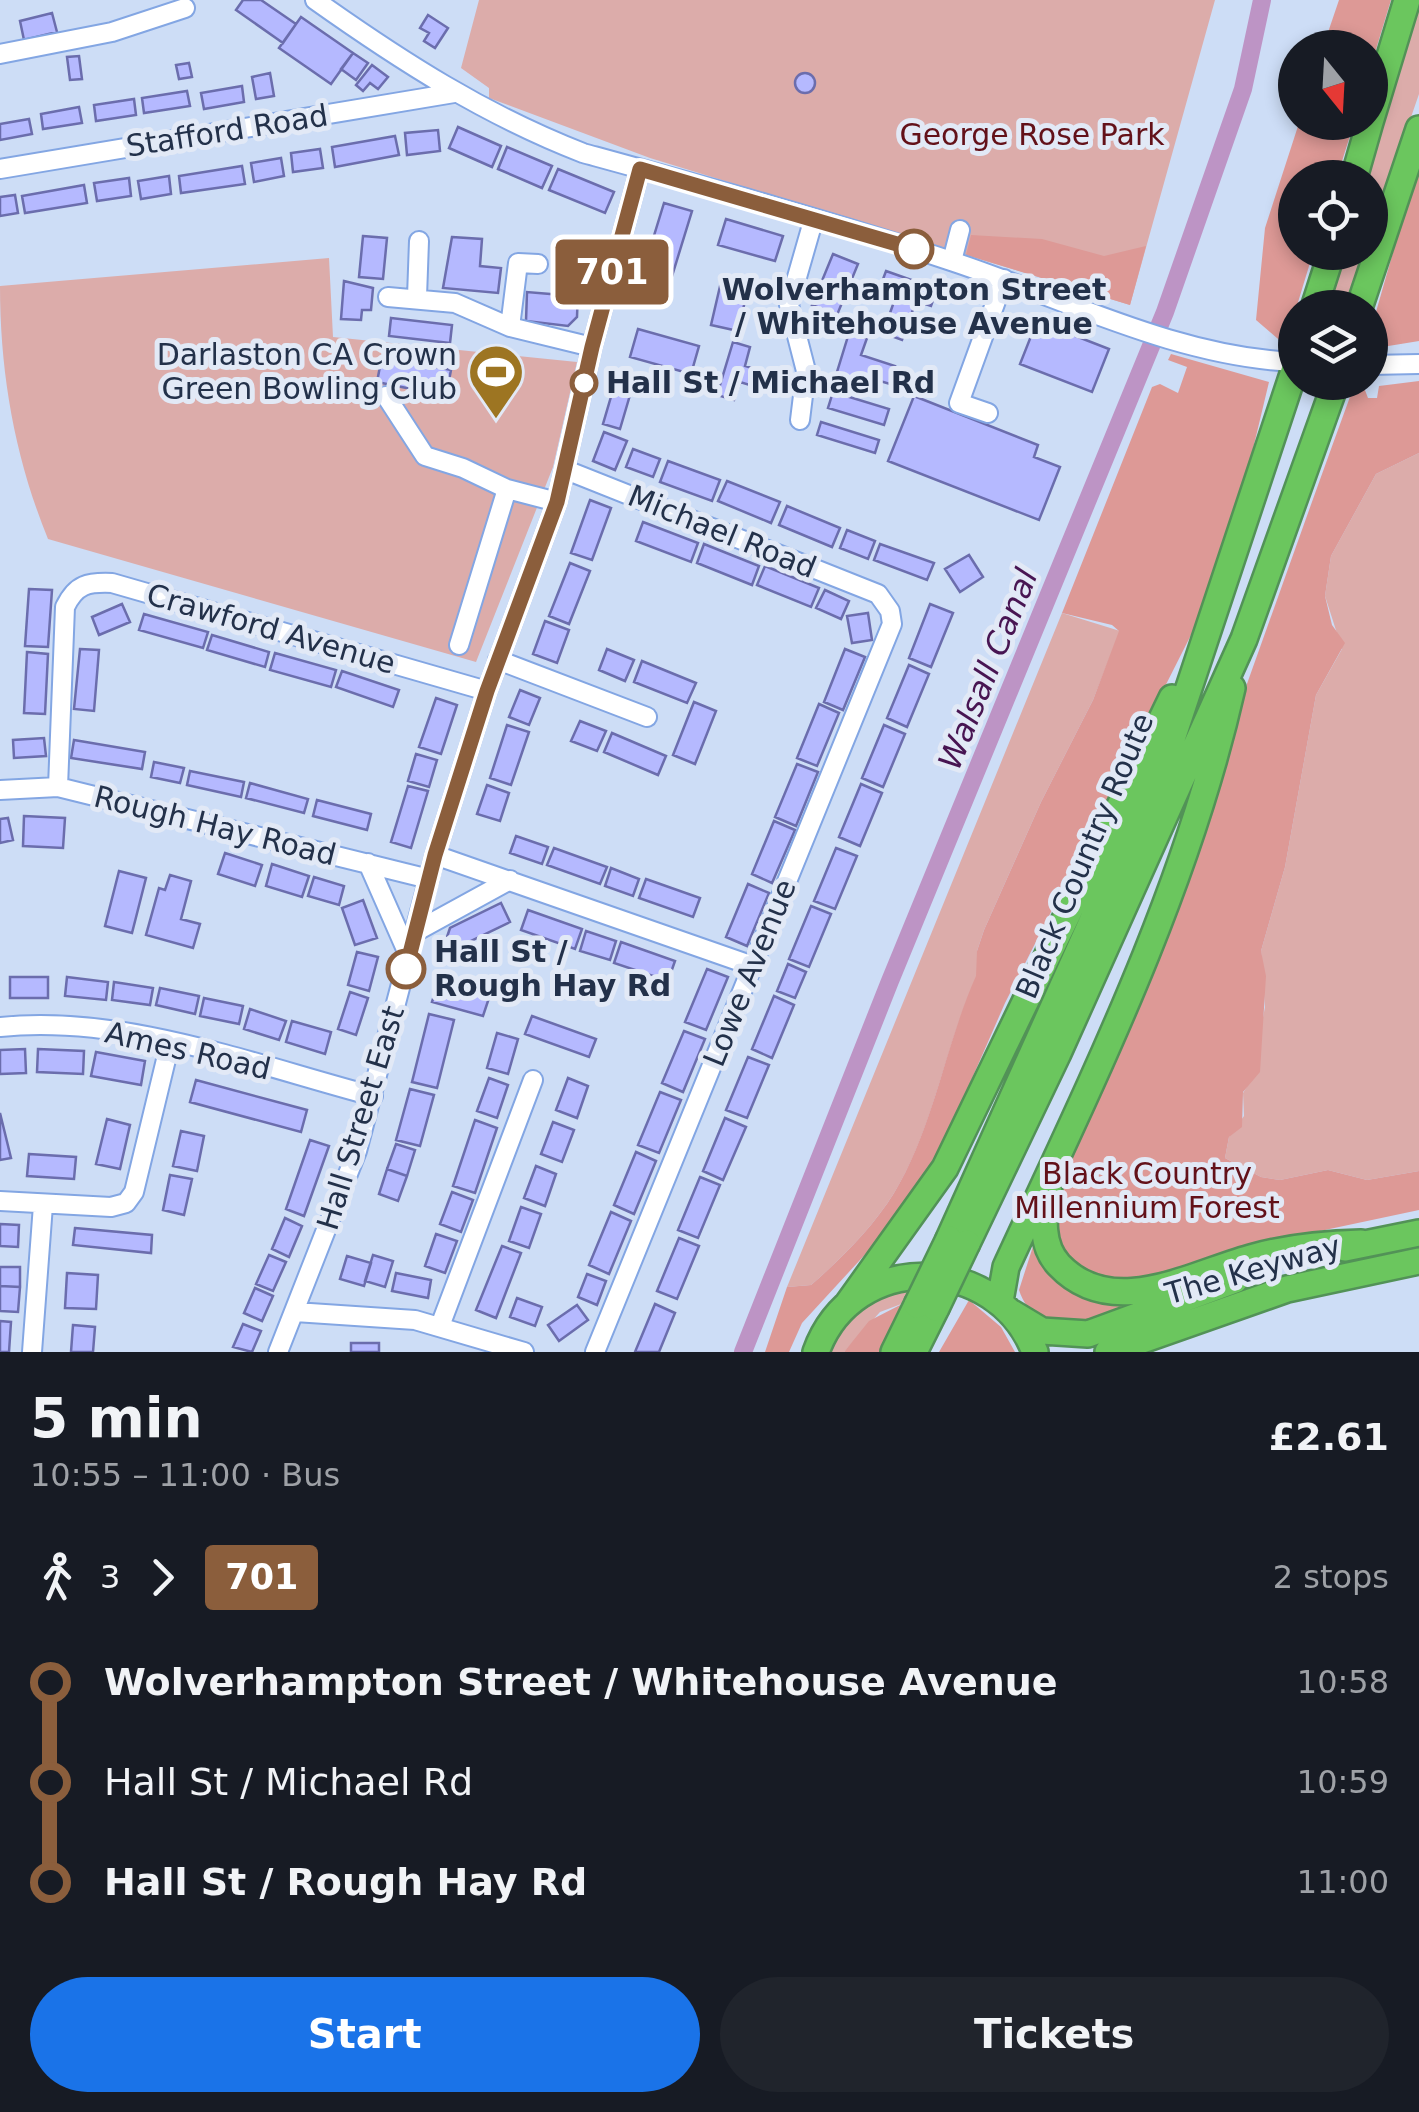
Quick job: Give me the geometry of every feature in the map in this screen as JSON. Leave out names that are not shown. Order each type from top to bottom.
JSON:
[{"type":"highway","points":[[1388,63],[1407,0]]},
{"type":"highway","points":[[1366,290],[1419,129]]},
{"type":"highway","name":"Black Country Route","points":[[958,1241],[1166,757],[1285,400]]},
{"type":"highway","name":"Black Country Route","points":[[894,1352],[926,1306],[958,1241],[1244,639],[1330,400]]},
{"type":"highway","points":[[816,1352],[944,1168],[1210,620]]},
{"type":"highway","points":[[1035,1352],[1006,1307],[1006,1267],[1162,918],[1214,768],[1244,639]]},
{"type":"highway","points":[[1065,1140],[1045,1206],[1048,1245],[1069,1276],[1100,1292],[1114,1294],[1153,1288],[1311,1244],[1361,1243]]},
{"type":"highway","name":"The Keyway","points":[[847,1305],[878,1285],[927,1274],[974,1285],[1042,1331],[1088,1334],[1231,1282],[1361,1243],[1419,1234]]},
{"type":"highway","name":"The Keyway","points":[[1108,1352],[1198,1317],[1287,1289],[1419,1261]]},
{"type":"highway","name":"Black Country Route","points":[[914,1352],[926,1306]]},
{"type":"street","points":[[316,0],[454,94],[525,130],[640,169],[952,261],[1187,344],[1278,362]]},
{"type":"street","points":[[0,54],[112,32],[185,8]]},
{"type":"street","name":"Stafford Road","points":[[0,169],[454,94]]},
{"type":"street","name":"Hall Street East","points":[[278,1352],[357,1151],[435,855],[487,691],[557,502],[592,347],[640,169]]},
{"type":"street","points":[[800,420],[806,371],[789,305],[814,218]]},
{"type":"street","points":[[952,261],[960,230]]},
{"type":"street","points":[[417,297],[419,240]]},
{"type":"street","points":[[510,327],[518,262],[538,264]]},
{"type":"street","points":[[988,413],[959,404],[1004,279]]},
{"type":"street","points":[[388,298],[417,297],[456,303],[510,327],[592,347]]},
{"type":"street","points":[[1388,365],[1419,364]]},
{"type":"street","points":[[386,396],[425,456],[508,489],[557,502]]},
{"type":"street","name":"Michael Road","points":[[566,470],[878,594]]},
{"type":"street","points":[[459,646],[508,489]]},
{"type":"street","name":"Crawford Avenue","points":[[58,788],[64,607],[72,592],[88,582],[112,582],[487,691]]},
{"type":"street","name":"Lowe Avenue","points":[[596,1352],[892,624],[890,610],[878,594]]},
{"type":"street","points":[[498,660],[647,717]]},
{"type":"street","name":"Rough Hay Road","points":[[0,790],[58,788],[429,879]]},
{"type":"street","points":[[435,855],[753,966]]},
{"type":"street","points":[[368,863],[409,956]]},
{"type":"street","points":[[415,932],[510,880]]},
{"type":"street","name":"Ames Road","points":[[0,1027],[76,1027],[170,1043],[373,1096]]},
{"type":"street","points":[[0,1201],[43,1205],[126,1203],[134,1192],[170,1043]]},
{"type":"street","points":[[440,1326],[533,1080]]},
{"type":"street","points":[[32,1352],[43,1205]]},
{"type":"street","points":[[295,1312],[384,1316],[440,1326],[524,1352]]},
{"type":"green space","name":"George Rose Park","points":[[479,0],[1215,0],[1130,305],[650,158],[489,98],[489,88],[461,68]]},
{"type":"green space","points":[[1339,0],[1391,0],[1382,30],[1329,30]]},
{"type":"green space","points":[[1419,0],[1419,94],[1388,184],[1388,160],[1368,160],[1374,140],[1388,140],[1388,97]]},
{"type":"green space","points":[[1293,140],[1349,140],[1342,160],[1287,160]]},
{"type":"green space","points":[[1419,161],[1419,341],[1388,346],[1388,290],[1382,290]]},
{"type":"green space","points":[[1278,188],[1278,270],[1308,270],[1302,290],[1278,290],[1278,339],[1256,320],[1265,228]]},
{"type":"green space","points":[[971,235],[1042,239],[1104,256],[1146,246],[1130,305],[966,255]]},
{"type":"green space","points":[[329,258],[333,337],[577,362],[553,467],[476,662],[48,539],[36,508],[18,447],[6,383],[0,286]]},
{"type":"green space","points":[[1336,270],[1359,270],[1353,290],[1330,290]]},
{"type":"green space","name":"Black Country Millennium Forest","points":[[1171,354],[1269,382],[1235,524],[1192,633],[1005,1003],[942,1147],[883,1235],[802,1323],[789,1352],[765,1352],[787,1287],[811,1285],[856,1242],[894,1193],[919,1141],[976,976],[977,951],[984,930],[1041,802],[1093,700],[1119,631],[1112,625],[1062,613],[1152,387],[1160,384],[1178,393],[1187,367],[1168,360]]},
{"type":"green space","name":"Black Country Millennium Forest","points":[[1419,381],[1419,453],[1376,474],[1331,556],[1325,596],[1332,625],[1345,643],[1316,695],[1285,867],[1261,951],[1266,976],[1260,1072],[1243,1092],[1242,1127],[1229,1137],[1225,1158],[1261,1177],[1280,1180],[1328,1170],[1367,1180],[1419,1171],[1419,1210],[1273,1241],[1128,1287],[1076,1270],[1054,1235],[1058,1187],[1174,887],[1349,400],[1388,400],[1388,385]]},
{"type":"green space","points":[[1419,453],[1419,1171],[1367,1180],[1328,1170],[1280,1180],[1261,1177],[1225,1158],[1229,1137],[1244,1116],[1243,1093],[1251,1080],[1265,1007],[1261,951],[1285,867],[1316,695],[1342,649],[1325,596],[1331,556],[1376,474]]},
{"type":"green space","points":[[1062,613],[1120,631],[1093,700],[1041,802],[984,930],[977,951],[977,976],[908,1168],[876,1218],[834,1264],[811,1285],[787,1287]]},
{"type":"green space","points":[[1036,1237],[1054,1272],[1075,1293],[1103,1302],[1142,1301],[1073,1323],[1040,1318],[1019,1290]]},
{"type":"green space","points":[[911,1288],[904,1303],[880,1312],[844,1352],[826,1352],[861,1310]]},
{"type":"green space","points":[[969,1300],[1001,1327],[1015,1352],[939,1352]]},
{"type":"green space","points":[[904,1303],[880,1352],[844,1352],[869,1321]]},
{"type":"building","points":[[243,0],[261,0],[296,24],[283,43],[236,10]]},
{"type":"building","points":[[52,13],[57,32],[24,40],[20,21]]},
{"type":"building","points":[[428,15],[448,28],[435,48],[424,41],[429,33],[420,28]]},
{"type":"building","points":[[301,17],[353,53],[331,84],[279,48]]},
{"type":"building","points":[[353,53],[368,63],[356,80],[341,69]]},
{"type":"building","points":[[79,56],[82,79],[70,80],[67,57]]},
{"type":"building","points":[[189,63],[192,77],[179,79],[176,65]]},
{"type":"building","points":[[372,65],[388,77],[378,89],[370,83],[363,91],[356,85]]},
{"type":"building","points":[[270,73],[274,96],[256,99],[252,77]]},
{"type":"building","points":[[805,73],[815,83],[805,93],[795,83]]},
{"type":"building","points":[[242,86],[244,102],[204,109],[201,93]]},
{"type":"building","points":[[187,91],[190,106],[144,113],[142,98]]},
{"type":"building","points":[[134,99],[136,115],[96,121],[94,105]]},
{"type":"building","points":[[79,107],[82,123],[43,129],[41,114]]},
{"type":"building","points":[[29,119],[32,134],[0,140],[0,124]]},
{"type":"building","points":[[458,127],[501,146],[492,167],[449,148]]},
{"type":"building","points":[[438,130],[440,151],[407,155],[405,133]]},
{"type":"building","points":[[395,136],[399,155],[335,167],[332,147]]},
{"type":"building","points":[[507,147],[552,166],[542,188],[498,169]]},
{"type":"building","points":[[320,149],[323,168],[293,172],[291,153]]},
{"type":"building","points":[[281,158],[284,176],[254,182],[251,163]]},
{"type":"building","points":[[242,166],[245,184],[181,193],[179,176]]},
{"type":"building","points":[[558,169],[614,192],[605,213],[549,190]]},
{"type":"building","points":[[169,176],[171,194],[141,199],[138,181]]},
{"type":"building","points":[[129,178],[131,196],[97,201],[94,183]]},
{"type":"building","points":[[84,185],[87,203],[25,213],[22,196]]},
{"type":"building","points":[[15,195],[18,213],[0,216],[0,197]]},
{"type":"building","points":[[664,203],[692,211],[665,299],[637,291]]},
{"type":"building","points":[[726,219],[783,236],[775,261],[718,245]]},
{"type":"building","points":[[363,236],[387,238],[383,279],[359,277]]},
{"type":"building","points":[[452,237],[482,239],[480,266],[501,268],[498,293],[443,288]]},
{"type":"building","points":[[566,247],[588,249],[587,256],[595,256],[593,278],[585,277],[585,286],[563,284]]},
{"type":"building","points":[[833,254],[858,264],[837,315],[812,305]]},
{"type":"building","points":[[886,271],[937,289],[931,306],[916,301],[902,340],[883,333],[896,296],[879,290]]},
{"type":"building","points":[[344,281],[373,288],[371,310],[362,310],[361,320],[341,319]]},
{"type":"building","points":[[721,282],[748,288],[738,331],[711,325]]},
{"type":"building","points":[[562,288],[578,290],[577,317],[568,326],[526,321],[527,292],[563,295]]},
{"type":"building","points":[[391,318],[452,325],[450,343],[389,336]]},
{"type":"building","points":[[1037,321],[1109,349],[1092,392],[1020,364]]},
{"type":"building","points":[[638,329],[699,346],[691,374],[630,357]]},
{"type":"building","points":[[849,333],[867,338],[861,355],[895,366],[890,384],[856,374],[851,390],[833,385]]},
{"type":"building","points":[[733,342],[750,347],[745,366],[778,376],[773,392],[740,382],[734,400],[717,395]]},
{"type":"building","points":[[382,356],[451,370],[446,396],[377,382]]},
{"type":"building","points":[[618,373],[635,378],[620,429],[603,424]]},
{"type":"building","points":[[833,392],[889,409],[884,425],[828,408]]},
{"type":"building","points":[[914,396],[1038,445],[1034,457],[1060,467],[1039,520],[888,461]]},
{"type":"building","points":[[821,422],[879,440],[875,453],[817,435]]},
{"type":"building","points":[[604,432],[627,441],[615,470],[593,461]]},
{"type":"building","points":[[633,449],[660,459],[653,477],[626,467]]},
{"type":"building","points":[[668,461],[720,480],[712,501],[660,482]]},
{"type":"building","points":[[727,481],[780,502],[771,523],[718,501]]},
{"type":"building","points":[[590,500],[611,508],[592,560],[571,553]]},
{"type":"building","points":[[787,506],[840,528],[832,547],[779,525]]},
{"type":"building","points":[[643,522],[698,543],[691,562],[636,541]]},
{"type":"building","points":[[847,530],[875,541],[868,559],[840,548]]},
{"type":"building","points":[[704,544],[759,566],[752,585],[697,563]]},
{"type":"building","points":[[880,544],[934,563],[927,580],[874,560]]},
{"type":"building","points":[[969,555],[983,577],[960,592],[945,569]]},
{"type":"building","points":[[570,563],[590,571],[569,624],[549,616]]},
{"type":"building","points":[[765,566],[819,588],[811,607],[757,585]]},
{"type":"building","points":[[29,589],[52,590],[48,647],[25,646]]},
{"type":"building","points":[[825,590],[849,601],[841,619],[816,608]]},
{"type":"building","points":[[122,604],[130,622],[99,635],[92,617]]},
{"type":"building","points":[[930,604],[953,613],[931,667],[909,658]]},
{"type":"building","points":[[868,613],[872,640],[852,643],[847,616]]},
{"type":"building","points":[[144,614],[208,632],[203,648],[139,630]]},
{"type":"building","points":[[545,621],[569,630],[557,663],[533,654]]},
{"type":"building","points":[[212,635],[269,652],[265,667],[207,650]]},
{"type":"building","points":[[80,649],[99,650],[94,711],[74,709]]},
{"type":"building","points":[[607,649],[634,660],[625,681],[599,670]]},
{"type":"building","points":[[845,649],[865,657],[843,710],[824,702]]},
{"type":"building","points":[[27,652],[48,654],[45,714],[24,713]]},
{"type":"building","points":[[275,653],[336,670],[331,687],[270,670]]},
{"type":"building","points":[[642,661],[696,683],[687,703],[634,682]]},
{"type":"building","points":[[909,665],[929,674],[907,727],[887,718]]},
{"type":"building","points":[[342,671],[399,690],[393,707],[336,687]]},
{"type":"building","points":[[520,690],[540,698],[529,725],[509,717]]},
{"type":"building","points":[[436,698],[457,705],[441,754],[419,747]]},
{"type":"building","points":[[694,702],[716,711],[695,764],[673,755]]},
{"type":"building","points":[[819,704],[839,713],[817,766],[797,758]]},
{"type":"building","points":[[580,721],[606,731],[597,751],[571,741]]},
{"type":"building","points":[[507,725],[529,732],[511,785],[490,778]]},
{"type":"building","points":[[884,725],[905,734],[883,787],[862,778]]},
{"type":"building","points":[[612,733],[666,756],[658,775],[604,752]]},
{"type":"building","points":[[44,738],[46,756],[14,758],[13,740]]},
{"type":"building","points":[[74,740],[145,752],[142,769],[71,758]]},
{"type":"building","points":[[416,754],[437,760],[429,787],[408,781]]},
{"type":"building","points":[[154,762],[184,768],[180,783],[151,777]]},
{"type":"building","points":[[797,764],[818,772],[796,826],[775,817]]},
{"type":"building","points":[[190,771],[244,782],[241,797],[187,785]]},
{"type":"building","points":[[250,783],[308,799],[304,813],[246,798]]},
{"type":"building","points":[[861,784],[882,793],[860,846],[839,837]]},
{"type":"building","points":[[487,785],[509,793],[500,821],[477,814]]},
{"type":"building","points":[[408,786],[428,791],[411,848],[391,842]]},
{"type":"building","points":[[317,800],[371,814],[367,830],[313,816]]},
{"type":"building","points":[[24,816],[65,818],[63,848],[23,846]]},
{"type":"building","points":[[8,818],[13,840],[0,843],[0,819]]},
{"type":"building","points":[[774,821],[795,830],[772,883],[752,874]]},
{"type":"building","points":[[516,836],[548,847],[542,864],[510,853]]},
{"type":"building","points":[[554,848],[607,867],[600,884],[547,865]]},
{"type":"building","points":[[836,848],[857,856],[835,909],[814,901]]},
{"type":"building","points":[[225,853],[262,865],[255,886],[218,874]]},
{"type":"building","points":[[272,864],[309,876],[302,897],[266,886]]},
{"type":"building","points":[[611,868],[639,879],[633,896],[605,886]]},
{"type":"building","points":[[119,871],[146,878],[132,933],[105,926]]},
{"type":"building","points":[[170,875],[191,881],[181,919],[200,924],[193,948],[146,935],[159,888],[165,890]]},
{"type":"building","points":[[314,877],[344,886],[339,905],[308,896]]},
{"type":"building","points":[[646,879],[700,898],[693,917],[639,898]]},
{"type":"building","points":[[748,884],[769,893],[747,946],[726,937]]},
{"type":"building","points":[[363,900],[377,938],[355,945],[342,908]]},
{"type":"building","points":[[501,903],[510,922],[467,943],[461,963],[440,958],[450,928]]},
{"type":"building","points":[[811,906],[831,914],[809,967],[789,959]]},
{"type":"building","points":[[528,910],[582,929],[575,949],[521,930]]},
{"type":"building","points":[[586,931],[616,941],[610,960],[580,951]]},
{"type":"building","points":[[621,942],[675,961],[668,981],[614,963]]},
{"type":"building","points":[[357,952],[378,957],[369,991],[348,985]]},
{"type":"building","points":[[788,964],[806,972],[795,998],[777,991]]},
{"type":"building","points":[[707,969],[728,977],[706,1030],[685,1022]]},
{"type":"building","points":[[10,977],[48,977],[48,998],[10,998]]},
{"type":"building","points":[[67,977],[108,982],[106,1000],[65,996]]},
{"type":"building","points":[[114,982],[153,988],[150,1005],[112,1000]]},
{"type":"building","points":[[438,983],[489,998],[483,1016],[432,1002]]},
{"type":"building","points":[[160,988],[199,996],[195,1014],[156,1005]]},
{"type":"building","points":[[350,992],[368,998],[356,1035],[338,1029]]},
{"type":"building","points":[[774,996],[794,1005],[772,1058],[752,1049]]},
{"type":"building","points":[[204,998],[243,1006],[239,1024],[200,1016]]},
{"type":"building","points":[[250,1009],[286,1021],[279,1040],[244,1029]]},
{"type":"building","points":[[429,1014],[454,1020],[437,1088],[412,1082]]},
{"type":"building","points":[[532,1016],[596,1039],[589,1057],[525,1034]]},
{"type":"building","points":[[292,1021],[331,1032],[325,1054],[286,1042]]},
{"type":"building","points":[[684,1031],[705,1039],[683,1092],[662,1083]]},
{"type":"building","points":[[497,1033],[518,1039],[508,1074],[487,1068]]},
{"type":"building","points":[[25,1049],[26,1073],[0,1074],[0,1050]]},
{"type":"building","points":[[38,1049],[84,1051],[83,1074],[37,1072]]},
{"type":"building","points":[[96,1052],[145,1061],[141,1085],[91,1076]]},
{"type":"building","points":[[748,1057],[769,1065],[747,1118],[726,1110]]},
{"type":"building","points":[[489,1078],[508,1085],[497,1118],[477,1111]]},
{"type":"building","points":[[568,1078],[588,1086],[577,1118],[556,1110]]},
{"type":"building","points":[[196,1080],[307,1110],[301,1132],[190,1102]]},
{"type":"building","points":[[410,1089],[434,1095],[420,1146],[396,1140]]},
{"type":"building","points":[[660,1092],[681,1100],[659,1153],[638,1145]]},
{"type":"building","points":[[0,1113],[11,1158],[0,1160]]},
{"type":"building","points":[[725,1118],[746,1127],[723,1180],[703,1171]]},
{"type":"building","points":[[107,1119],[130,1125],[120,1169],[96,1164]]},
{"type":"building","points":[[475,1120],[497,1128],[475,1193],[453,1186]]},
{"type":"building","points":[[553,1122],[574,1130],[562,1162],[541,1154]]},
{"type":"building","points":[[181,1131],[204,1136],[197,1171],[173,1166]]},
{"type":"building","points":[[310,1140],[329,1146],[304,1216],[286,1209]]},
{"type":"building","points":[[396,1144],[415,1150],[407,1176],[387,1169]]},
{"type":"building","points":[[636,1152],[656,1161],[634,1214],[614,1205]]},
{"type":"building","points":[[29,1154],[76,1157],[74,1179],[27,1176]]},
{"type":"building","points":[[536,1166],[556,1174],[545,1206],[524,1198]]},
{"type":"building","points":[[387,1169],[407,1176],[398,1201],[379,1194]]},
{"type":"building","points":[[170,1175],[192,1179],[184,1215],[163,1210]]},
{"type":"building","points":[[700,1177],[720,1185],[698,1238],[678,1230]]},
{"type":"building","points":[[452,1192],[473,1200],[461,1232],[440,1224]]},
{"type":"building","points":[[521,1207],[541,1214],[529,1248],[509,1241]]},
{"type":"building","points":[[611,1212],[631,1221],[609,1274],[589,1265]]},
{"type":"building","points":[[285,1218],[302,1226],[289,1257],[272,1249]]},
{"type":"building","points":[[0,1224],[19,1225],[18,1247],[0,1246]]},
{"type":"building","points":[[75,1228],[152,1235],[151,1253],[73,1245]]},
{"type":"building","points":[[436,1234],[457,1241],[445,1273],[425,1266]]},
{"type":"building","points":[[679,1238],[699,1246],[677,1299],[657,1291]]},
{"type":"building","points":[[502,1246],[521,1253],[496,1318],[476,1310]]},
{"type":"building","points":[[269,1255],[286,1262],[273,1291],[256,1284]]},
{"type":"building","points":[[373,1255],[393,1261],[385,1287],[365,1281]]},
{"type":"building","points":[[347,1256],[371,1263],[364,1286],[340,1279]]},
{"type":"building","points":[[0,1267],[20,1267],[20,1287],[0,1286]]},
{"type":"building","points":[[67,1273],[98,1275],[96,1309],[65,1308]]},
{"type":"building","points":[[396,1273],[431,1280],[428,1298],[392,1291]]},
{"type":"building","points":[[587,1274],[606,1281],[597,1305],[578,1297]]},
{"type":"building","points":[[0,1286],[20,1287],[18,1312],[0,1311]]},
{"type":"building","points":[[255,1288],[273,1296],[262,1321],[244,1313]]},
{"type":"building","points":[[517,1298],[542,1307],[535,1326],[510,1317]]},
{"type":"building","points":[[655,1304],[675,1313],[659,1352],[635,1352]]},
{"type":"building","points":[[577,1305],[588,1320],[559,1341],[548,1325]]},
{"type":"building","points":[[0,1321],[11,1322],[9,1352],[0,1352]]},
{"type":"building","points":[[243,1324],[261,1331],[252,1352],[233,1347]]},
{"type":"building","points":[[73,1325],[95,1327],[93,1352],[71,1352]]},
{"type":"building","points":[[351,1343],[379,1343],[379,1352],[351,1352]]},
{"type":"waterway","name":"Walsall Canal","points":[[743,1352],[890,981],[1165,312],[1243,89],[1262,0]]},
{"type":"bus line","name":"701","points":[[406,969],[435,855],[487,691],[557,502],[592,347],[640,169],[914,249]]},
{"type":"place","name":"Wolverhampton Street / Whitehouse Avenue","points":[[914,249]]},
{"type":"place","name":"Hall St / Michael Rd","points":[[584,383]]},
{"type":"place","name":"Darlaston CA Crown Green Bowling Club","points":[[496,421]]},
{"type":"place","name":"Hall St / Rough Hay Rd","points":[[406,969]]}]
